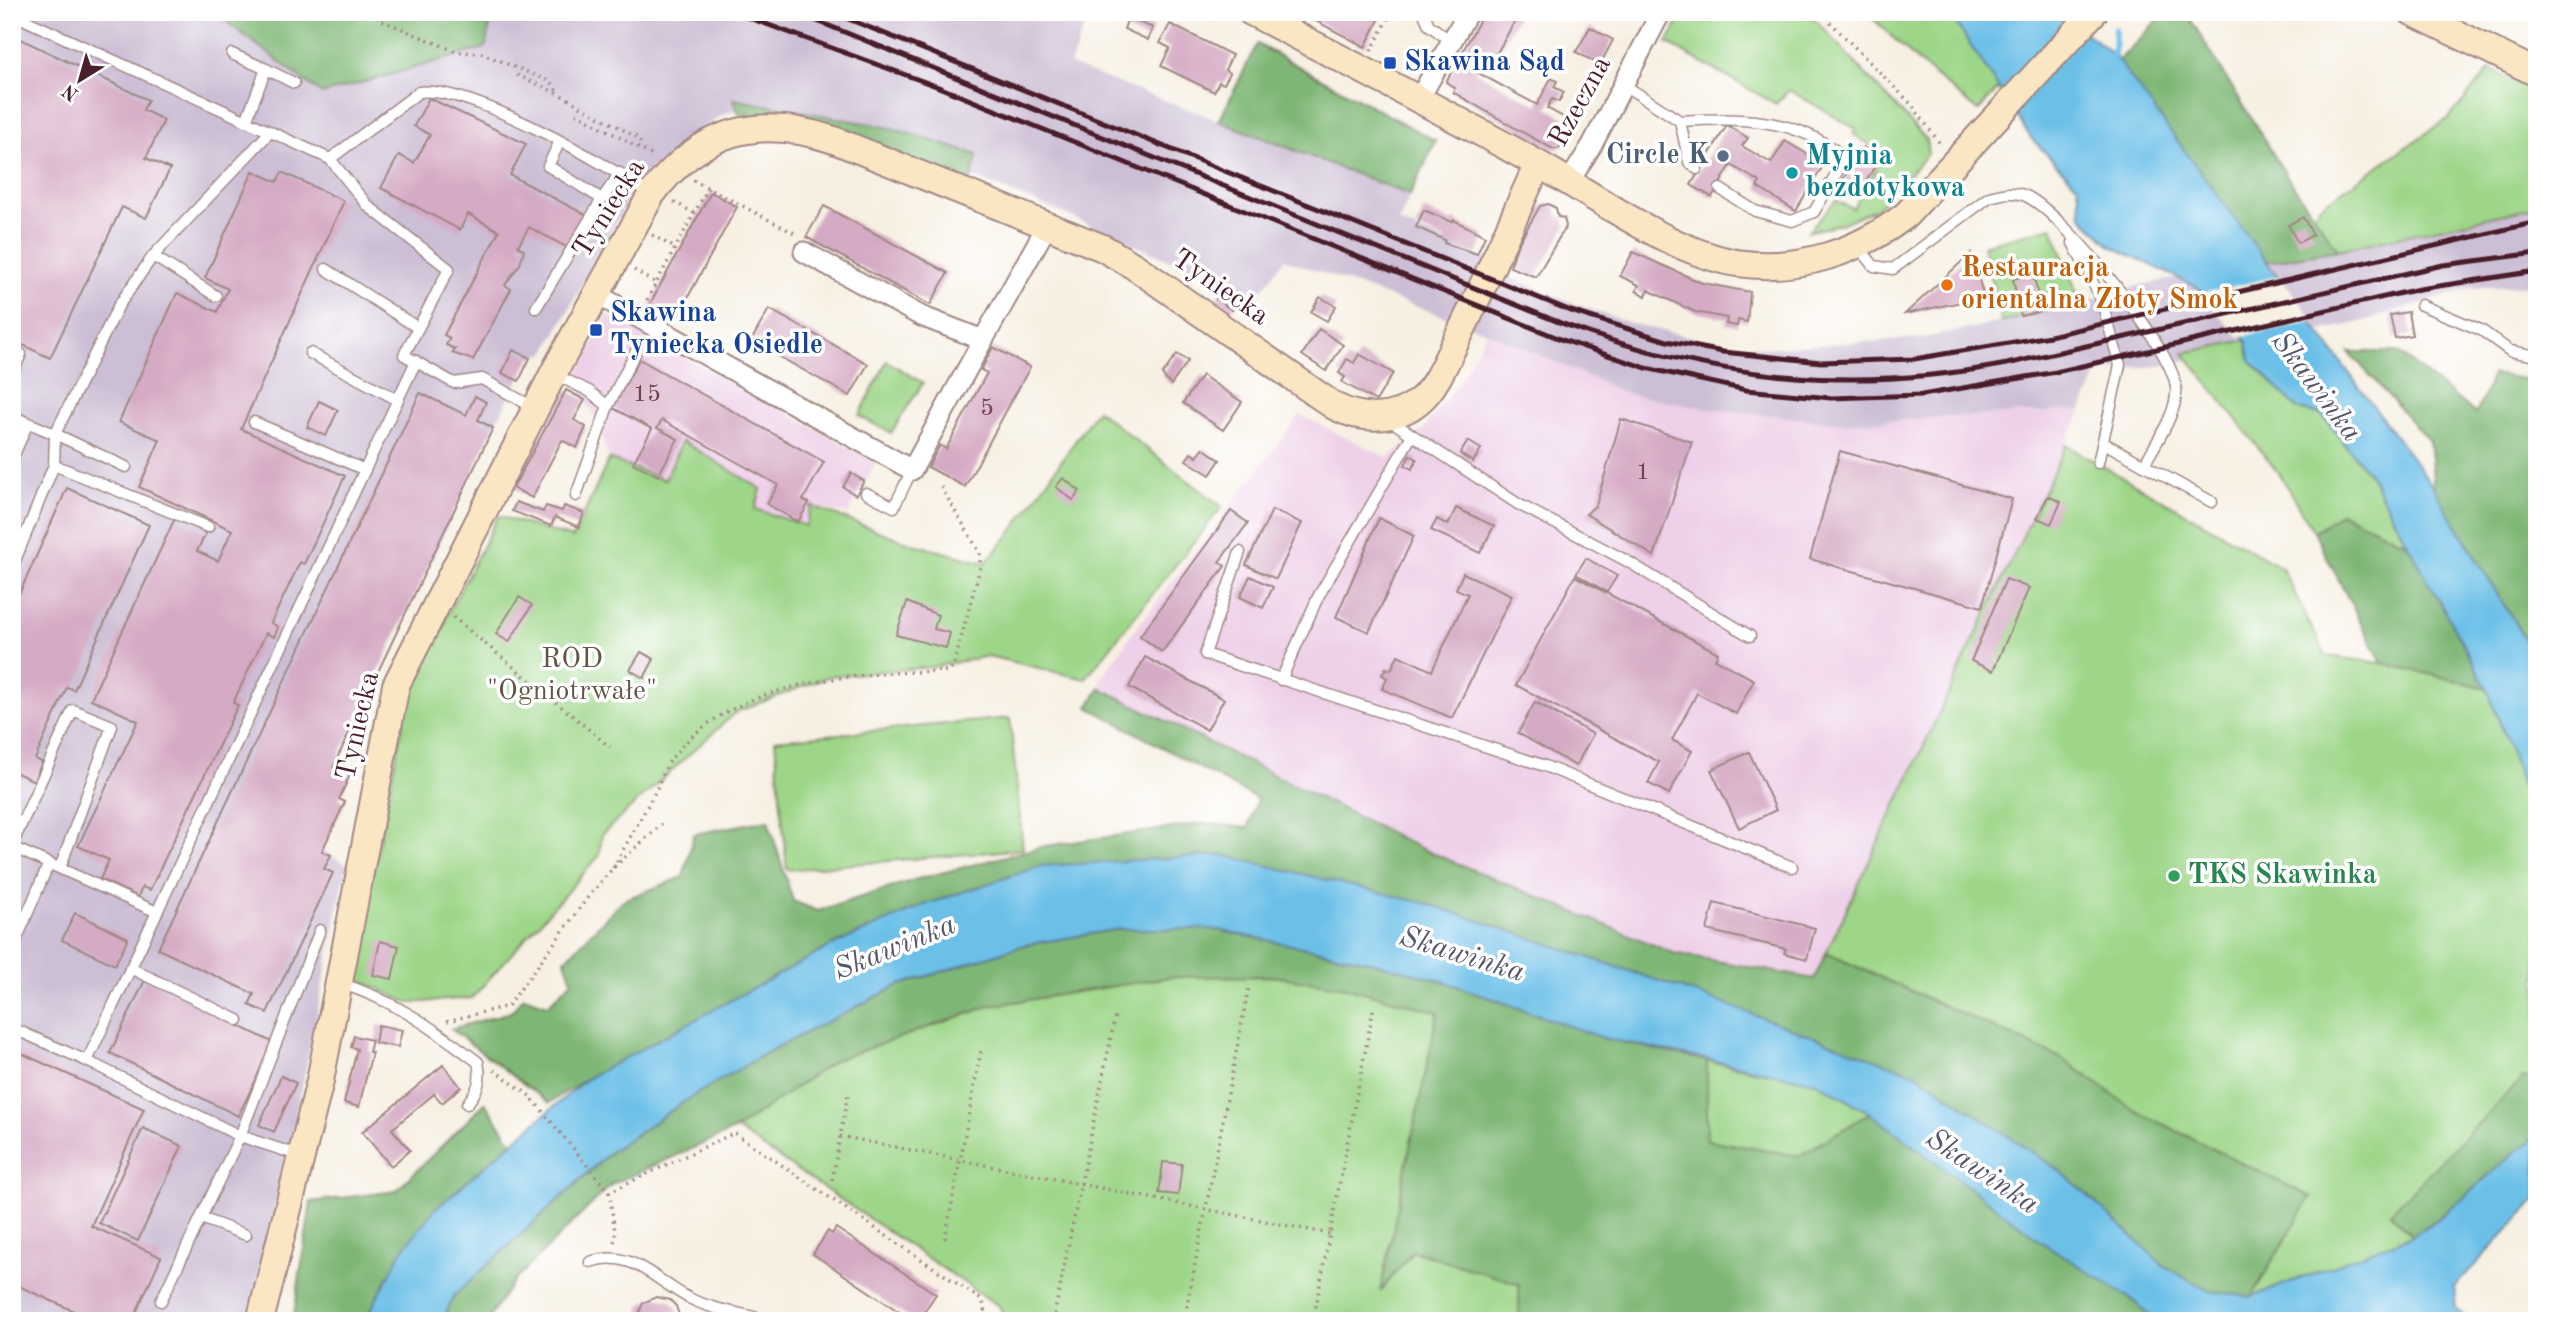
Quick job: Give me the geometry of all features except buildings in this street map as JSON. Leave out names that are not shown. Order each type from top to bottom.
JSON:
[{"type":"street","points":[[1251,12],[1419,99],[1675,243],[1724,260],[1752,264],[1794,263],[1857,246],[1906,215],[1957,153],[2094,12]]},
{"type":"street","points":[[1419,99],[1468,12]]},
{"type":"street","name":"Rzeczna","points":[[1569,181],[1624,85],[1661,12]]},
{"type":"street","points":[[2412,12],[2537,73]]},
{"type":"street","name":"Tyniecka","points":[[260,1321],[320,1081],[396,685],[553,374],[651,195],[672,169],[695,150],[728,134],[760,127],[792,128],[884,158],[1048,224],[1134,266],[1334,406],[1359,416],[1384,416],[1419,401],[1438,377],[1538,164]]},
{"type":"street","points":[[596,294],[912,470],[1048,224]]},
{"type":"street","points":[[804,252],[921,317],[983,340]]},
{"type":"lane","points":[[1428,12],[1425,16],[1429,25],[1452,42]]},
{"type":"lane","points":[[12,14],[330,159],[369,206],[449,269],[404,355],[454,383],[482,379],[537,408]]},
{"type":"lane","points":[[232,54],[294,83]]},
{"type":"lane","points":[[246,121],[266,69]]},
{"type":"lane","points":[[1624,85],[1680,121],[1747,118],[1819,138],[1841,155],[1840,167],[1814,212],[1793,221],[1755,211],[1720,189]]},
{"type":"lane","points":[[330,159],[419,92],[431,91],[496,111],[620,173],[651,195]]},
{"type":"lane","points":[[1680,121],[1689,162],[1697,169]]},
{"type":"lane","points":[[12,568],[54,466],[55,434],[119,305],[153,257],[270,132]]},
{"type":"lane","points":[[559,143],[548,166],[602,200]]},
{"type":"lane","points":[[536,308],[620,173]]},
{"type":"lane","points":[[1857,246],[1874,266],[1893,269],[1989,197],[2008,192],[2024,195],[2042,206],[2117,286],[2173,369],[2177,390],[2174,406],[2144,465]]},
{"type":"lane","points":[[2068,233],[2101,299],[2120,365],[2098,463]]},
{"type":"lane","points":[[153,257],[216,296]]},
{"type":"lane","points":[[326,269],[418,328]]},
{"type":"lane","points":[[2421,305],[2480,330],[2510,351],[2537,356]]},
{"type":"lane","points":[[576,496],[608,406],[636,351]]},
{"type":"lane","points":[[310,353],[398,400]]},
{"type":"lane","points":[[12,374],[21,354]]},
{"type":"lane","points":[[87,1061],[416,362]]},
{"type":"lane","points":[[553,374],[589,391],[608,406]]},
{"type":"lane","points":[[12,416],[126,467]]},
{"type":"lane","points":[[1384,416],[1518,504],[1627,561],[1750,636]]},
{"type":"lane","points":[[254,422],[365,470]]},
{"type":"lane","points":[[12,459],[28,423]]},
{"type":"lane","points":[[1281,680],[1318,597],[1412,435]]},
{"type":"lane","points":[[2104,443],[2212,502]]},
{"type":"lane","points":[[54,466],[208,527]]},
{"type":"lane","points":[[866,493],[894,507],[912,470]]},
{"type":"lane","points":[[1240,552],[1205,654],[1545,766],[1792,867]]},
{"type":"lane","points":[[60,868],[112,726],[73,710],[12,846],[49,863],[60,868],[157,912]]},
{"type":"lane","points":[[12,950],[49,863]]},
{"type":"lane","points":[[161,1301],[240,1136],[320,930]]},
{"type":"lane","points":[[130,968],[238,1020]]},
{"type":"lane","points":[[339,982],[384,999],[427,1025],[478,1062],[481,1075],[478,1091],[467,1104]]},
{"type":"lane","points":[[12,1028],[87,1061],[240,1136],[301,1156]]},
{"type":"lane","points":[[201,1217],[246,1235]]},
{"type":"lane","points":[[590,1262],[607,1256],[632,1262],[691,1299],[769,1321]]},
{"type":"path","points":[[371,12],[457,52],[481,53],[551,82],[559,94]]},
{"type":"path","points":[[1368,55],[1392,12]]},
{"type":"path","points":[[1820,12],[1957,153]]},
{"type":"path","points":[[517,75],[559,94],[638,138],[643,149],[576,113]]},
{"type":"path","points":[[672,169],[798,236],[804,252]]},
{"type":"path","points":[[638,317],[708,188]]},
{"type":"path","points":[[614,868],[668,762],[683,744],[725,712],[806,685],[861,674],[947,671],[953,667],[980,568],[980,553],[941,486]]},
{"type":"path","points":[[445,610],[610,747]]},
{"type":"path","points":[[427,1025],[508,1006],[560,934],[614,868],[662,824]]},
{"type":"path","points":[[1184,1321],[1249,986]]},
{"type":"path","points":[[1313,1321],[1374,1005]]},
{"type":"path","points":[[1053,1321],[1115,1017]]},
{"type":"path","points":[[945,1239],[981,1051]]},
{"type":"path","points":[[478,1062],[530,1096],[609,1192],[616,1238],[607,1256]]},
{"type":"path","points":[[832,1181],[848,1094]]},
{"type":"path","points":[[609,1192],[734,1133],[983,1301],[986,1321]]},
{"type":"path","points":[[840,1136],[1330,1234]]},
{"type":"shaded area","points":[[12,12],[1062,12],[1086,22],[1070,65],[1389,184],[1410,195],[1399,222],[1502,266],[1500,272],[1569,302],[1633,324],[1709,341],[1764,348],[1924,338],[2062,309],[2140,285],[2338,250],[2537,207],[2537,285],[2470,288],[2357,323],[2161,366],[2099,370],[2082,410],[1842,423],[1712,409],[1628,394],[1487,332],[1284,259],[1256,299],[1074,218],[832,119],[744,107],[720,116],[641,177],[545,353],[530,358],[493,428],[334,767],[339,799],[345,802],[322,851],[347,864],[294,1127],[247,1321],[12,1321]]},
{"type":"shaded area","points":[[607,315],[876,462],[848,514],[811,506],[806,526],[755,509],[682,441],[665,480],[609,459],[597,419],[574,383]]},
{"type":"shaded area","points":[[1487,332],[1621,391],[1712,409],[1842,423],[2082,410],[1814,979],[1673,953],[1420,848],[1100,688],[1102,677],[1132,634],[1300,415],[1388,458],[1422,431],[1460,380]]},
{"type":"green space","points":[[230,12],[459,12],[490,25],[485,48],[322,94],[223,19]]},
{"type":"green space","points":[[1684,12],[1808,12],[1926,139],[1928,154],[1876,209],[1843,223],[1808,232],[1836,200],[1853,209],[1884,154],[1853,134],[1856,129],[1789,90],[1776,104],[1667,43]]},
{"type":"green space","points":[[1866,12],[1949,12],[1999,88],[1978,111],[1922,65]]},
{"type":"green space","points":[[2166,12],[2186,12],[2286,175],[2338,250],[2266,262],[2118,61]]},
{"type":"green space","points":[[1257,44],[1436,141],[1410,195],[1219,121]]},
{"type":"green space","points":[[2490,69],[2537,92],[2537,207],[2338,250],[2313,214],[2320,206],[2450,117]]},
{"type":"green space","points":[[733,99],[891,128],[977,155],[971,181],[790,117],[739,114]]},
{"type":"green space","points":[[2052,227],[2081,303],[2001,322],[1983,245]]},
{"type":"green space","points":[[2247,340],[2250,360],[2298,409],[2321,414],[2370,475],[2408,544],[2341,513],[2314,532],[2279,474],[2184,353]]},
{"type":"green space","points":[[2349,352],[2398,352],[2476,414],[2493,374],[2537,381],[2537,669],[2528,645],[2434,488],[2429,441]]},
{"type":"green space","points":[[887,361],[923,383],[891,433],[859,416]]},
{"type":"green space","name":"ROD \"Ogniotrwałe\"","points":[[1097,410],[1222,507],[1085,679],[988,656],[933,667],[830,676],[736,712],[602,834],[599,856],[472,998],[409,1003],[359,980],[364,917],[410,688],[498,516],[573,538],[609,459],[665,480],[682,441],[761,489],[755,509],[806,526],[811,506],[913,544],[985,563],[1011,533]]},
{"type":"green space","name":"TKS Skawinka","points":[[2066,445],[2282,568],[2326,656],[2382,663],[2487,688],[2518,771],[2537,842],[2537,1081],[2523,1078],[2390,1213],[2412,1236],[2251,1297],[2311,1197],[2136,1111],[2061,1058],[1826,953]]},
{"type":"green space","points":[[2341,513],[2408,544],[2487,688],[2382,663],[2314,532]]},
{"type":"green space","points":[[1100,688],[1420,848],[1673,953],[1814,979],[1826,953],[2061,1058],[2136,1111],[2311,1197],[2251,1297],[2209,1291],[2163,1265],[2063,1173],[1916,1074],[1041,866],[924,905],[831,946],[586,1079],[549,1103],[451,1029],[511,1012],[524,997],[548,1005],[572,981],[565,960],[623,900],[683,877],[694,834],[768,820],[793,901],[818,911],[914,880],[1045,846],[1206,823],[1248,828],[1257,799],[1088,707]]},
{"type":"green space","points":[[1010,718],[1023,849],[787,870],[775,740]]},
{"type":"green space","points":[[1119,929],[1213,929],[1365,960],[1443,981],[1603,1038],[1707,1061],[1707,1140],[1799,1156],[1870,1113],[2048,1246],[2130,1298],[2156,1321],[1519,1321],[1519,1284],[1413,1251],[1380,1292],[1438,1012],[1341,986],[1272,976],[1170,977],[989,1006],[835,1060],[736,1129],[612,1184],[513,1282],[487,1321],[442,1321],[454,1296],[611,1152],[691,1097],[768,1052],[897,986],[1024,945]]},
{"type":"green space","points":[[1272,976],[1341,986],[1438,1011],[1381,1290],[1413,1251],[1520,1284],[1519,1321],[1005,1321],[1000,1307],[736,1129],[835,1060],[989,1006],[1170,977]]},
{"type":"green space","points":[[1707,1061],[1816,1082],[1870,1113],[1799,1156],[1707,1140]]},
{"type":"green space","points":[[2523,1078],[2537,1081],[2537,1136],[2505,1160],[2445,1213],[2412,1236],[2390,1213]]},
{"type":"green space","points":[[485,1103],[512,1142],[434,1210],[402,1251],[365,1321],[293,1321],[311,1202],[396,1191]]},
{"type":"water","name":"Skawinka","points":[[1949,12],[2059,12],[2114,55],[2434,488],[2528,645],[2537,669],[2537,842],[2518,771],[2487,688],[2370,475],[2321,414],[2298,409],[2250,360],[2247,340],[2197,287],[2111,246],[2081,216],[2078,186],[2031,138]]},
{"type":"water","name":"Skawinka","points":[[1223,855],[1432,905],[1692,992],[1916,1074],[2063,1173],[2163,1265],[2209,1291],[2251,1297],[2412,1236],[2445,1213],[2505,1160],[2537,1136],[2537,1199],[2454,1287],[2456,1308],[2469,1321],[2156,1321],[2130,1298],[2048,1246],[1870,1113],[1816,1082],[1603,1038],[1443,981],[1365,960],[1213,929],[1119,929],[1024,945],[897,986],[768,1052],[691,1097],[611,1151],[454,1296],[442,1321],[365,1321],[402,1251],[434,1210],[586,1079],[831,946],[924,905],[1041,866]]},
{"type":"pier","points":[[2280,276],[2314,321],[2239,337],[2199,294]]},
{"type":"waterway","points":[[2110,60],[2114,55],[2115,29]]},
{"type":"railway","points":[[733,12],[936,86],[1563,340],[1646,368],[1746,390],[1831,398],[1922,395],[2056,372],[2419,289],[2537,271]]},
{"type":"railway","points":[[795,12],[1561,323],[1672,357],[1781,376],[1892,378],[2007,364],[2443,265],[2537,253]]},
{"type":"railway","points":[[831,12],[1571,311],[1667,341],[1723,352],[1821,362],[1914,359],[2050,336],[2537,222]]},
{"type":"place","name":"Skawina Sąd","points":[[1390,63]]},
{"type":"place","name":"Circle K","points":[[1723,156]]},
{"type":"place","name":"Myjnia bezdotykowa","points":[[1792,173]]},
{"type":"place","name":"Restauracja orientalna Złoty Smok","points":[[1947,285]]},
{"type":"place","name":"Skawina Tyniecka Osiedle","points":[[596,330]]},
{"type":"place","name":"TKS Skawinka","points":[[2174,876]]}]
